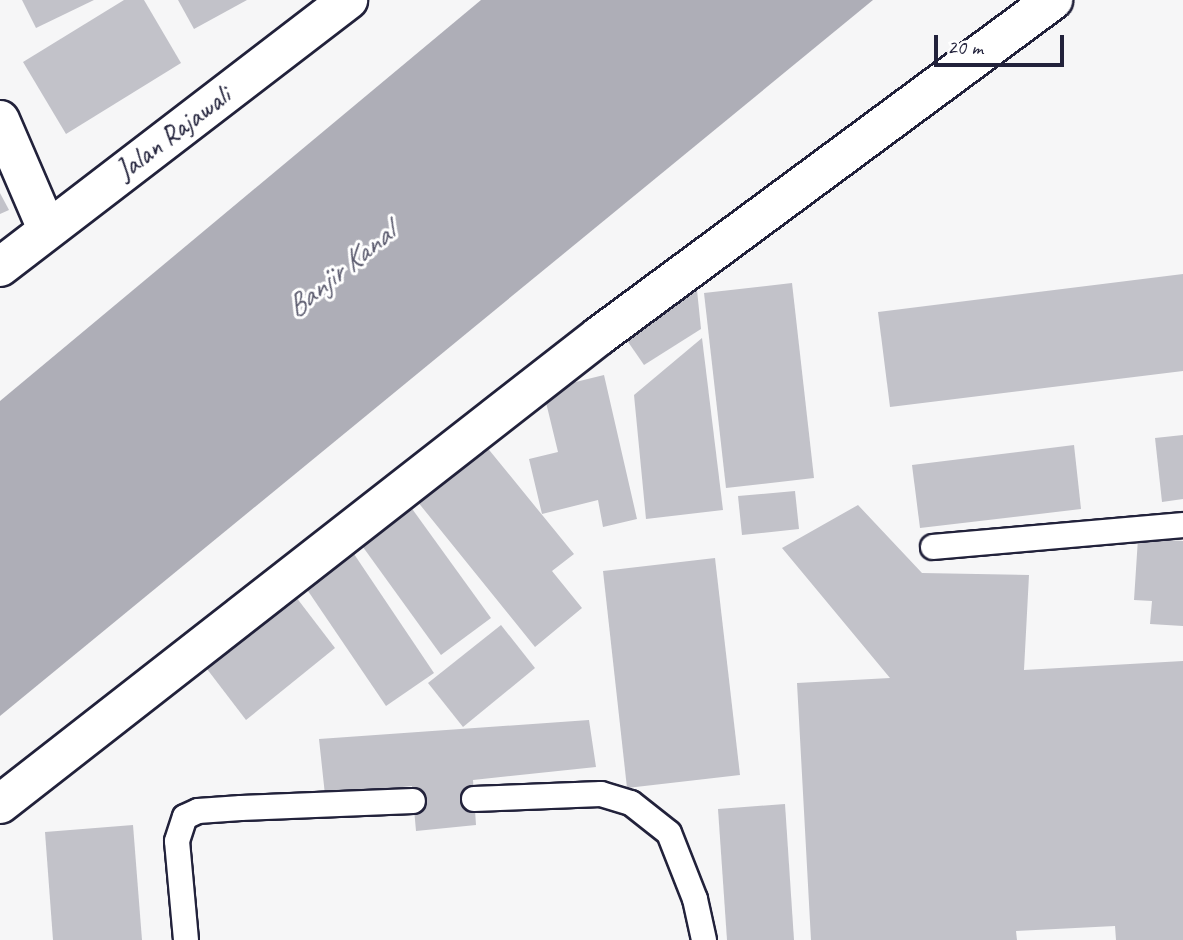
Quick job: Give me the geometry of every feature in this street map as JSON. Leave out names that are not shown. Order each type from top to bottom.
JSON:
[{"type":"street","points":[[0,804],[599,336],[1053,0]]},
{"type":"street","name":"Jalan Rajawali","points":[[0,267],[335,4]]},
{"type":"street","points":[[0,120],[47,229]]},
{"type":"lane","points":[[933,547],[1183,526]]},
{"type":"lane","points":[[474,799],[601,794],[631,803],[669,833],[695,899],[704,940]]},
{"type":"lane","points":[[186,940],[177,841],[185,817],[198,811],[241,807],[413,801]]},
{"type":"water","name":"Banjir Kanal","points":[[481,0],[873,0],[0,716],[0,401]]},
{"type":"building","points":[[22,0],[94,0],[36,28]]},
{"type":"building","points":[[124,0],[144,0],[181,63],[66,134],[23,62]]},
{"type":"building","points":[[178,0],[247,0],[194,29]]},
{"type":"building","points":[[0,193],[9,210],[0,214]]},
{"type":"building","points":[[1183,274],[1183,371],[890,407],[878,312]]},
{"type":"building","points":[[792,283],[814,478],[726,488],[704,293]]},
{"type":"building","points":[[697,290],[701,329],[644,365],[624,336]]},
{"type":"building","points":[[702,338],[723,510],[646,519],[634,395]]},
{"type":"building","points":[[604,375],[637,519],[603,527],[598,500],[542,514],[529,459],[558,452],[543,390]]},
{"type":"building","points":[[1183,435],[1183,499],[1162,502],[1155,438]]},
{"type":"building","points":[[481,440],[574,554],[552,571],[582,608],[535,647],[413,496]]},
{"type":"building","points":[[1074,445],[1081,509],[920,528],[912,465]]},
{"type":"building","points":[[795,491],[799,529],[742,535],[738,496]]},
{"type":"building","points":[[405,499],[491,618],[441,655],[355,536]]},
{"type":"building","points":[[858,505],[922,573],[1029,575],[1024,670],[1183,661],[1183,940],[1116,940],[1115,926],[1016,931],[1017,940],[811,940],[797,683],[890,678],[782,548]]},
{"type":"building","points":[[1138,538],[1183,541],[1183,626],[1150,624],[1152,601],[1134,600]]},
{"type":"building","points":[[354,554],[434,673],[386,706],[306,588]]},
{"type":"building","points":[[715,558],[740,775],[627,788],[603,571]]},
{"type":"building","points":[[296,597],[335,648],[246,720],[207,669]]},
{"type":"building","points":[[501,625],[535,668],[463,727],[428,683]]},
{"type":"building","points":[[589,720],[596,767],[473,780],[476,825],[416,831],[412,786],[325,795],[319,739]]},
{"type":"building","points":[[785,804],[794,940],[727,940],[718,809]]},
{"type":"building","points":[[133,825],[142,940],[53,940],[45,832]]}]
